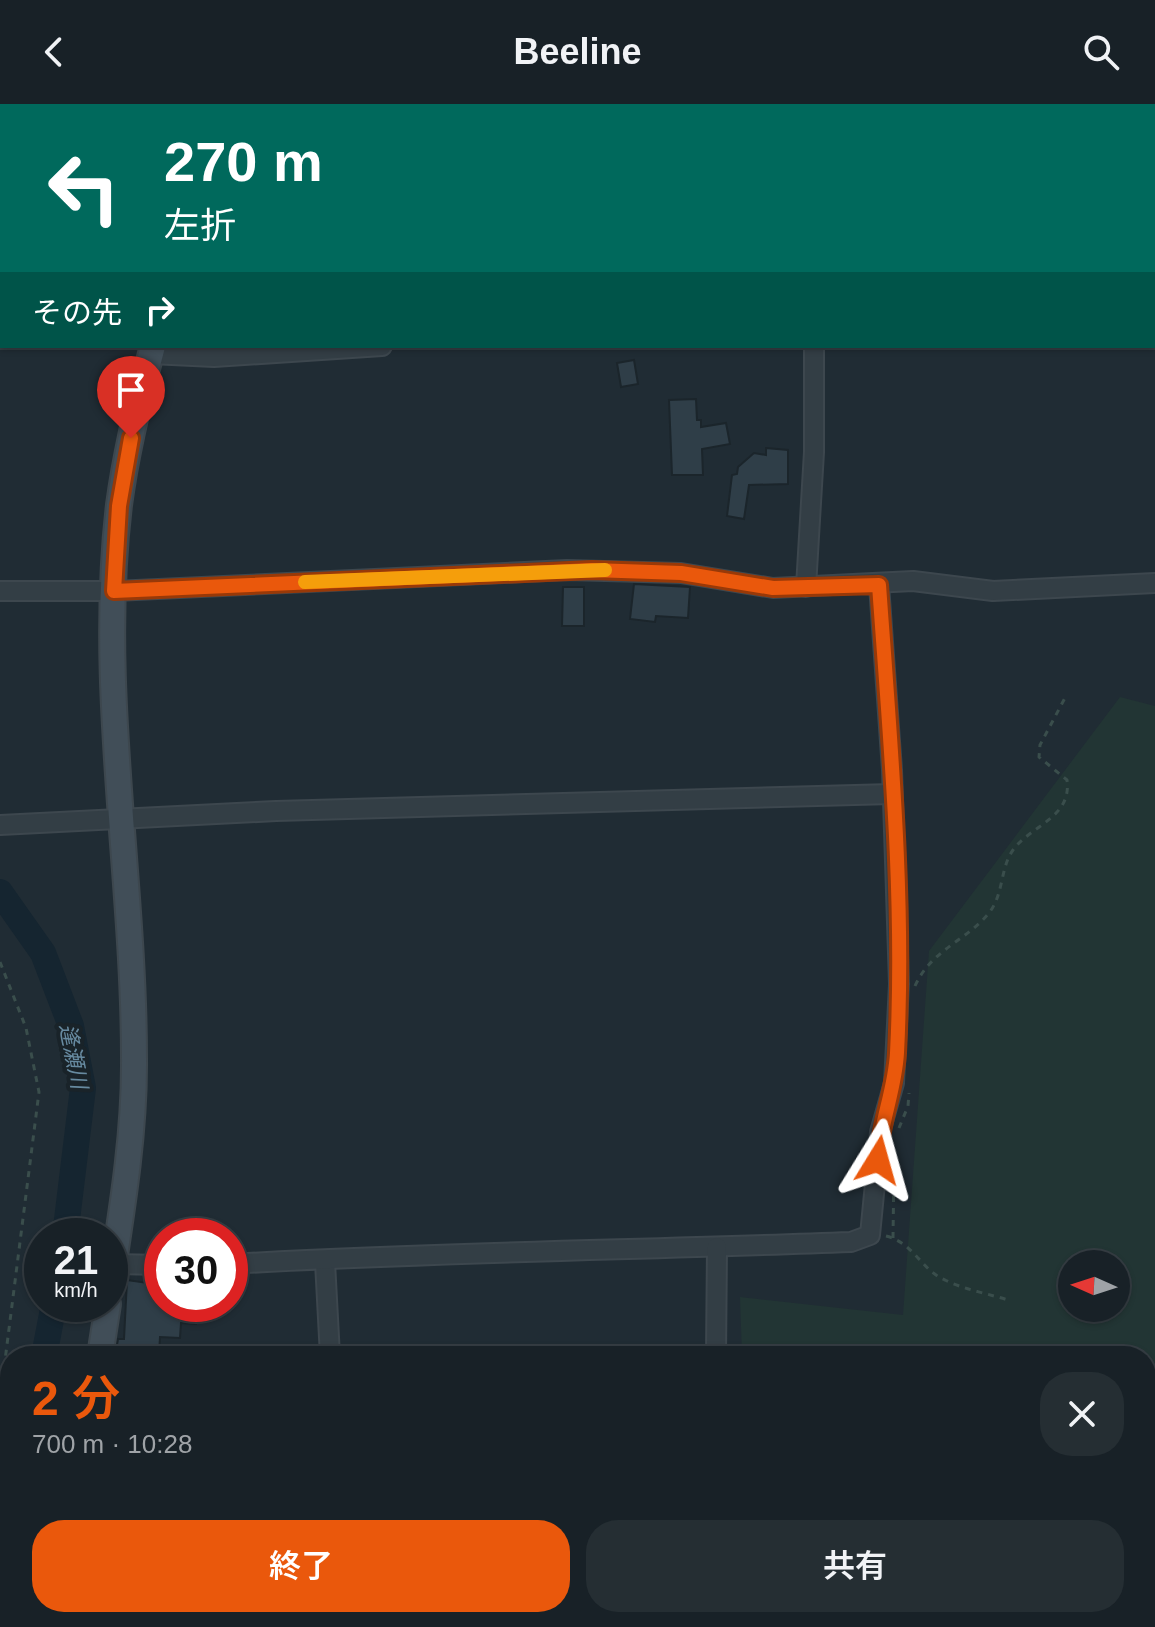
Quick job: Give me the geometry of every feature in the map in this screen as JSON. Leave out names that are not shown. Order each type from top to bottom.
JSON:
[{"type":"street","points":[[120,1218],[134,1069],[114,591],[119,506],[152,350],[214,357],[351,348]]},
{"type":"street","points":[[806,587],[814,452],[814,348]]},
{"type":"street","points":[[0,591],[114,591],[582,570],[655,571],[773,588],[913,581],[993,591],[1155,583]]},
{"type":"street","points":[[248,1264],[325,1262],[405,1254],[851,1242],[870,1235],[880,1132],[894,1083],[899,984],[892,794],[879,585]]},
{"type":"street","points":[[0,825],[122,818],[892,794]]},
{"type":"street","points":[[716,1346],[717,1247]]},
{"type":"street","points":[[325,1262],[329,1346]]},
{"type":"street","points":[[102,1346],[105,1322]]},
{"type":"path","points":[[913,999],[928,964],[983,920],[994,906],[1014,848],[1048,822],[1062,805],[1067,780],[1039,757],[1040,745],[1066,696]]},
{"type":"path","points":[[0,962],[26,1028],[39,1092],[7,1346]]},
{"type":"path","points":[[895,1138],[908,1106],[909,1092]]},
{"type":"path","points":[[893,1160],[893,1238]]},
{"type":"path","points":[[870,1235],[893,1238],[917,1253],[930,1271],[944,1280],[1011,1301]]},
{"type":"green space","points":[[1120,697],[1155,706],[1155,1346],[742,1346],[740,1297],[903,1315],[929,951]]},
{"type":"building","points":[[634,360],[638,384],[621,387],[617,363]]},
{"type":"building","points":[[696,399],[697,420],[701,420],[701,427],[726,423],[730,444],[702,449],[703,475],[672,475],[669,400]]},
{"type":"building","points":[[766,448],[788,450],[788,484],[749,485],[744,519],[727,516],[732,475],[737,474],[738,467],[754,453],[766,455]]},
{"type":"building","points":[[634,584],[690,587],[688,618],[656,616],[655,622],[630,619]]},
{"type":"building","points":[[563,587],[584,587],[584,626],[562,626]]},
{"type":"building","points":[[128,1280],[144,1282],[144,1322],[196,1322],[181,1323],[180,1338],[160,1337],[160,1346],[117,1346],[118,1339],[124,1339],[125,1322],[128,1322]]},
{"type":"waterway","name":"逢瀬川","points":[[0,892],[43,953],[71,1026],[83,1088],[67,1218]]},
{"type":"waterway","name":"逢瀬川","points":[[46,1346],[51,1322]]},
{"type":"slow traffic","points":[[305,582],[605,570]]},
{"type":"route","points":[[131,438],[119,506],[114,591],[567,570],[681,573],[773,588],[879,585],[890,718],[899,984],[894,1083],[880,1132],[878,1160]]}]
